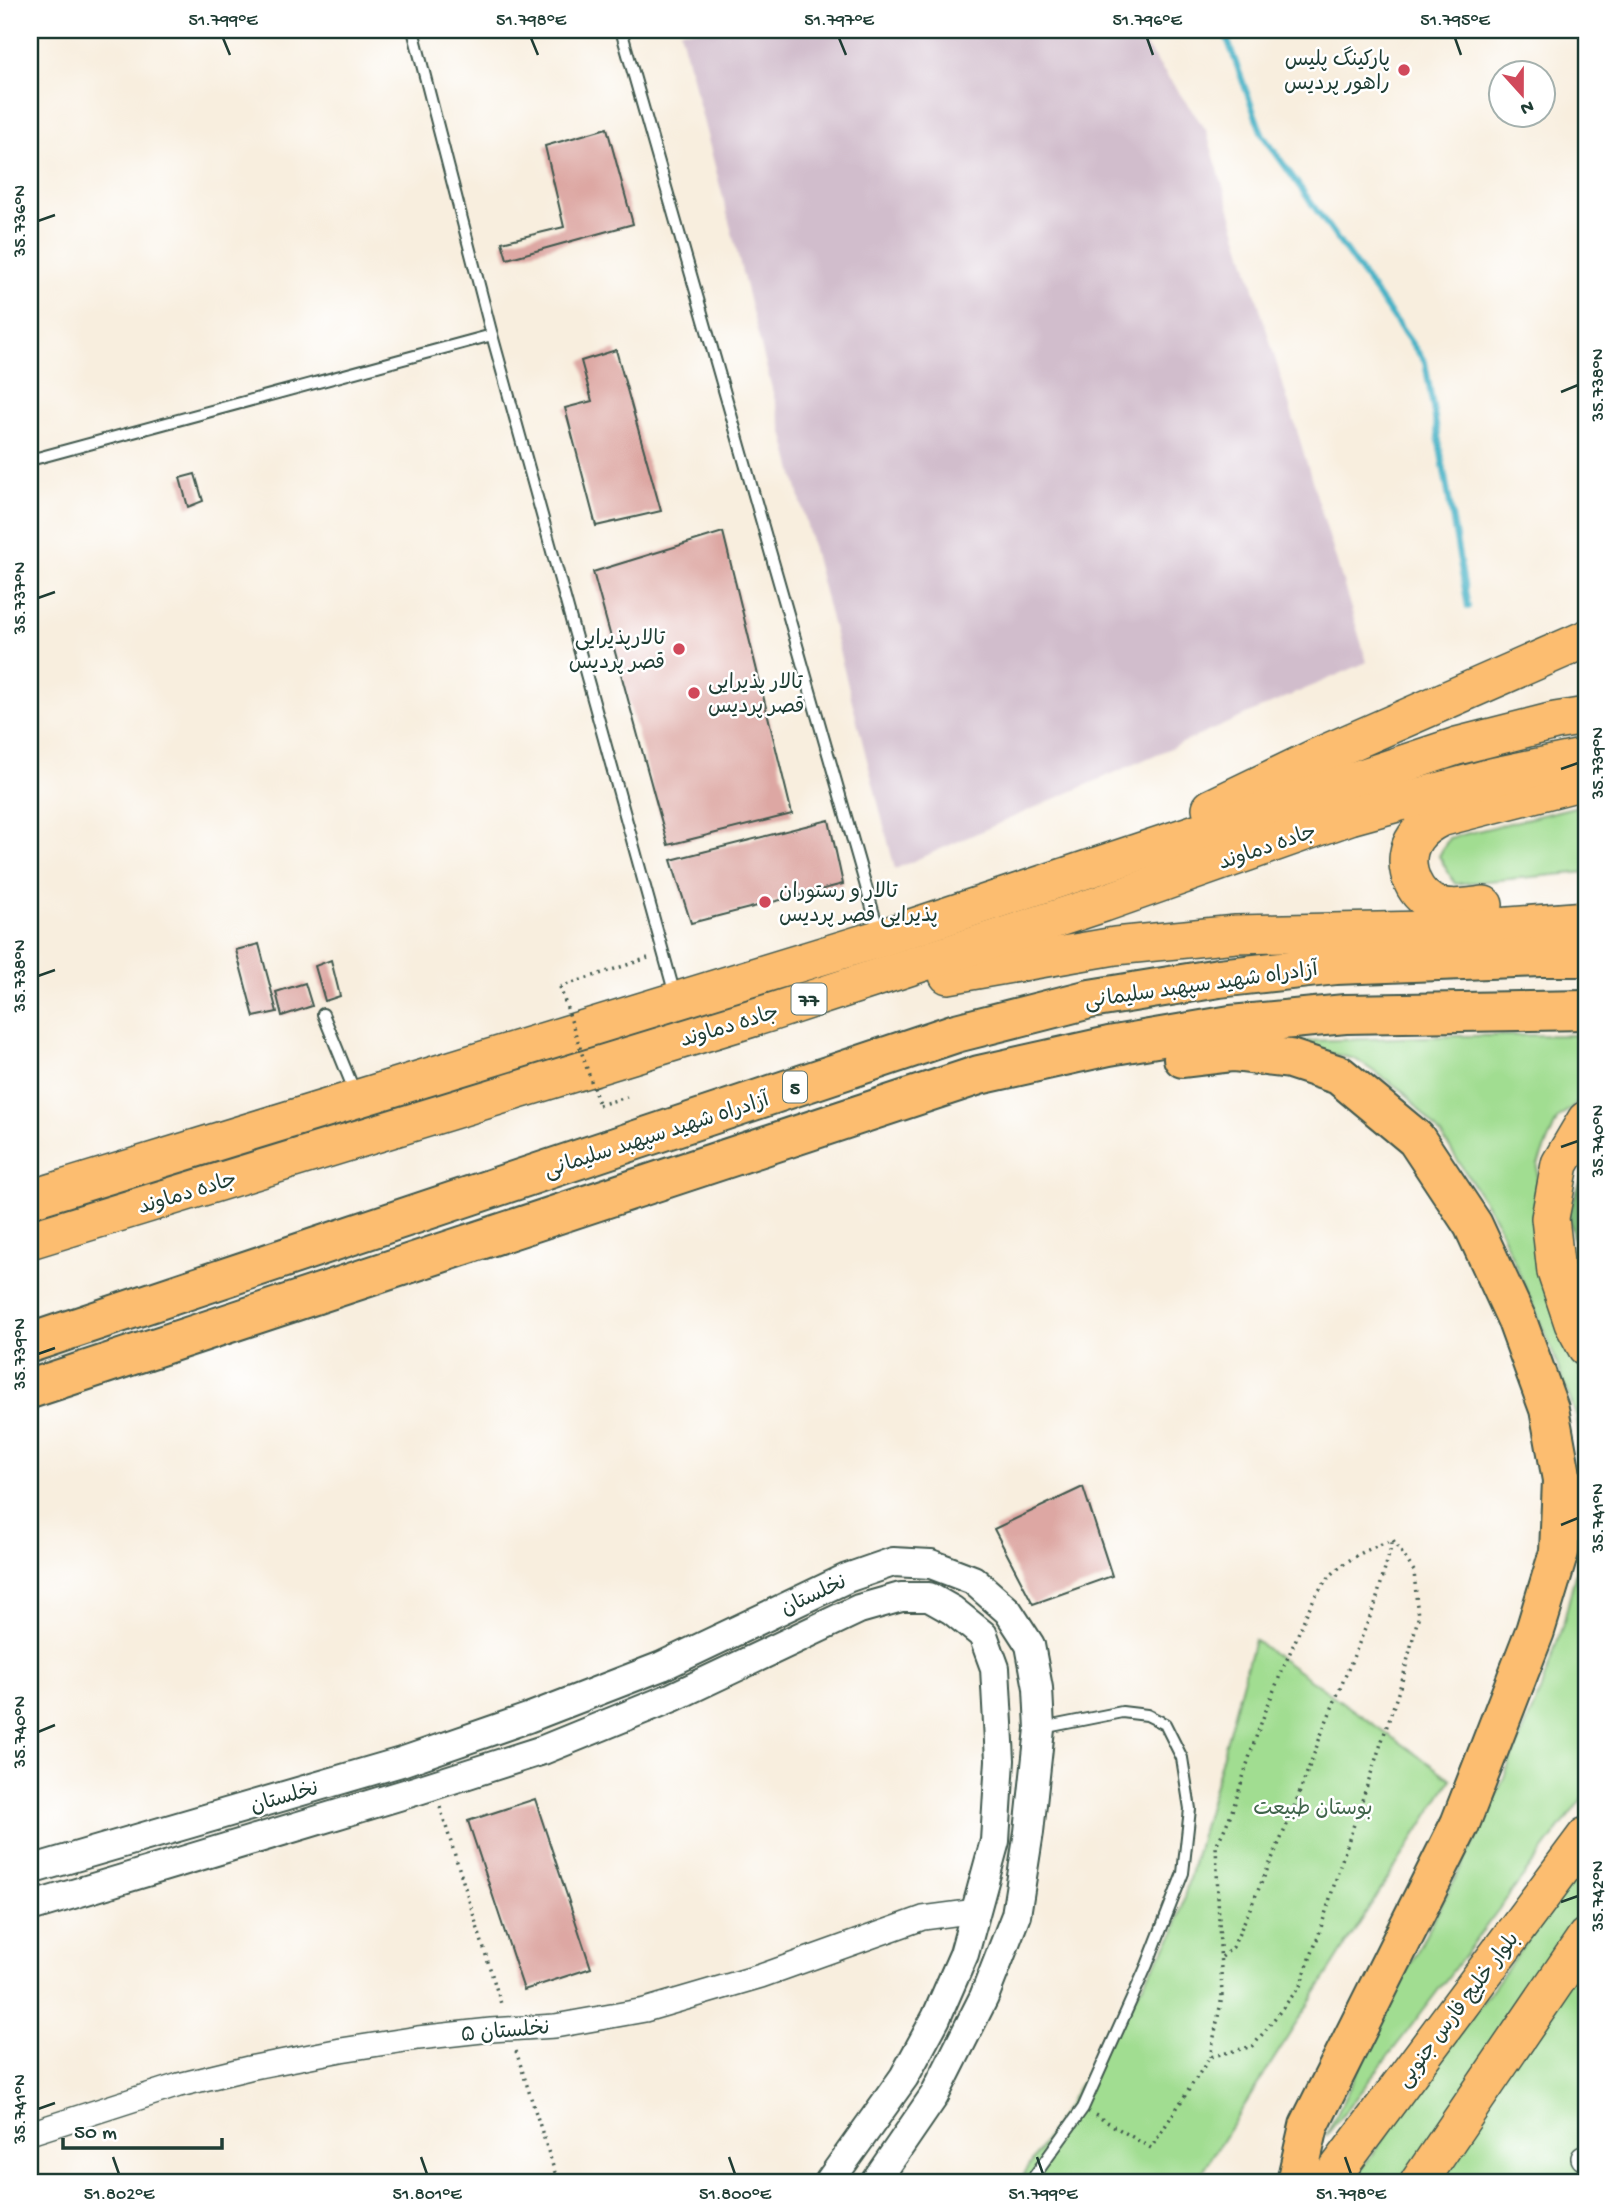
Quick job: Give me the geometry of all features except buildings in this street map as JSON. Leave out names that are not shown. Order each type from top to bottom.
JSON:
[{"type":"highway","points":[[1076,873],[1317,757],[1586,639]]},
{"type":"highway","name":"جاده دماوند","points":[[30,1199],[881,938],[1457,746],[1555,721],[1586,716]]},
{"type":"highway","name":"جاده دماوند","points":[[30,1240],[772,1012],[1104,903],[1350,817],[1495,776],[1586,757]]},
{"type":"highway","points":[[1586,780],[1440,818],[1425,826],[1413,839],[1408,856],[1409,874],[1416,890],[1430,902],[1446,908],[1586,895]]},
{"type":"highway","points":[[772,1012],[984,967],[1115,946],[1236,934],[1470,929],[1586,920]]},
{"type":"highway","name":"آزادراه شهید سپهبد سلیمانی","points":[[30,1343],[956,1033],[1090,999],[1219,978],[1336,965],[1586,957]]},
{"type":"highway","name":"5","points":[[30,1389],[979,1075],[1109,1046],[1231,1025],[1345,1014],[1586,1010]]},
{"type":"highway","points":[[979,1075],[1098,1068],[1233,1052],[1290,1059],[1339,1075],[1416,1139],[1473,1225],[1516,1318],[1549,1409],[1562,1480],[1559,1552],[1535,1630],[1460,1824],[1309,2126],[1296,2182]]},
{"type":"highway","points":[[1586,1120],[1560,1164],[1550,1217],[1556,1272],[1573,1323],[1586,1347]]},
{"type":"highway","name":"بلوار خلیج فارس جنوبی","points":[[1328,2182],[1586,1836]]},
{"type":"highway","points":[[1419,2182],[1586,1937]]},
{"type":"highway","points":[[1538,2009],[1586,1965]]},
{"type":"street","name":"نخلستان","points":[[30,1870],[401,1762],[528,1718],[662,1666],[847,1578],[893,1562],[931,1564],[973,1580],[1008,1611],[1030,1645],[1038,1688],[1040,1728],[1030,1832],[1016,1915],[984,1997],[934,2096],[875,2182]]},
{"type":"street","name":"نخلستان","points":[[30,1907],[543,1750],[673,1697],[859,1609],[901,1597],[929,1597],[952,1610],[983,1635],[995,1668],[1000,1760],[995,1841],[964,1954],[929,2029],[904,2077],[830,2182]]},
{"type":"street","name":"نخلستان ۵","points":[[30,2133],[179,2085],[249,2068],[418,2038],[555,2026],[645,2010],[761,1976],[923,1917],[976,1911]]},
{"type":"lane","points":[[413,30],[492,335],[677,1001]]},
{"type":"lane","points":[[621,30],[881,938]]},
{"type":"lane","points":[[30,460],[492,335]]},
{"type":"lane","points":[[323,1014],[357,1097]]},
{"type":"lane","points":[[1030,2182],[1083,2108],[1147,1965],[1183,1873],[1190,1809],[1182,1758],[1165,1724],[1147,1715],[1122,1712],[1040,1728]]},
{"type":"path","points":[[626,1097],[599,1105],[560,987],[663,953]]},
{"type":"path","points":[[1083,2108],[1152,2148],[1210,2057],[1222,1997],[1216,1845],[1228,1824],[1250,1754],[1283,1667],[1313,1600],[1327,1580],[1366,1549],[1393,1539]]},
{"type":"path","points":[[1222,1957],[1233,1947],[1290,1818],[1324,1727],[1376,1605],[1393,1539]]},
{"type":"path","points":[[1210,2057],[1253,2046],[1300,1986],[1319,1934],[1403,1678],[1418,1618],[1414,1571],[1393,1539]]},
{"type":"path","points":[[433,1785],[558,2182]]},
{"type":"shaded area","points":[[680,30],[1134,30],[1206,130],[1367,662],[895,869]]},
{"type":"green space","points":[[1586,804],[1586,872],[1455,884],[1439,856],[1449,838]]},
{"type":"green space","points":[[1586,1035],[1586,1095],[1557,1120],[1538,1164],[1534,1220],[1573,1352],[1586,1368],[1586,1486],[1577,1418],[1548,1340],[1495,1218],[1442,1136],[1403,1091],[1355,1059],[1279,1042]]},
{"type":"green space","points":[[1586,1169],[1586,1305],[1568,1213]]},
{"type":"green space","points":[[1586,1528],[1586,1793],[1326,2136],[1395,1994],[1488,1815],[1540,1692],[1564,1621]]},
{"type":"green space","name":"بوستان طبیعت","points":[[1254,1640],[1451,1779],[1196,2182],[1019,2182],[1174,1934]]},
{"type":"green space","points":[[1586,1860],[1586,2182],[1352,2182]]},
{"type":"waterway","points":[[1224,30],[1262,134],[1425,362],[1468,607]]},
{"type":"place","name":"پارکینگ پلیس راهور پردیس","points":[[1404,70]]},
{"type":"place","name":"تالارپذیرایی قصر پردیس","points":[[679,649]]},
{"type":"place","name":"تالار پذیرایی قصر پردیس","points":[[694,693]]},
{"type":"place","name":"تالار و رستوران پذیرایی قصر پردیس","points":[[765,902]]}]
